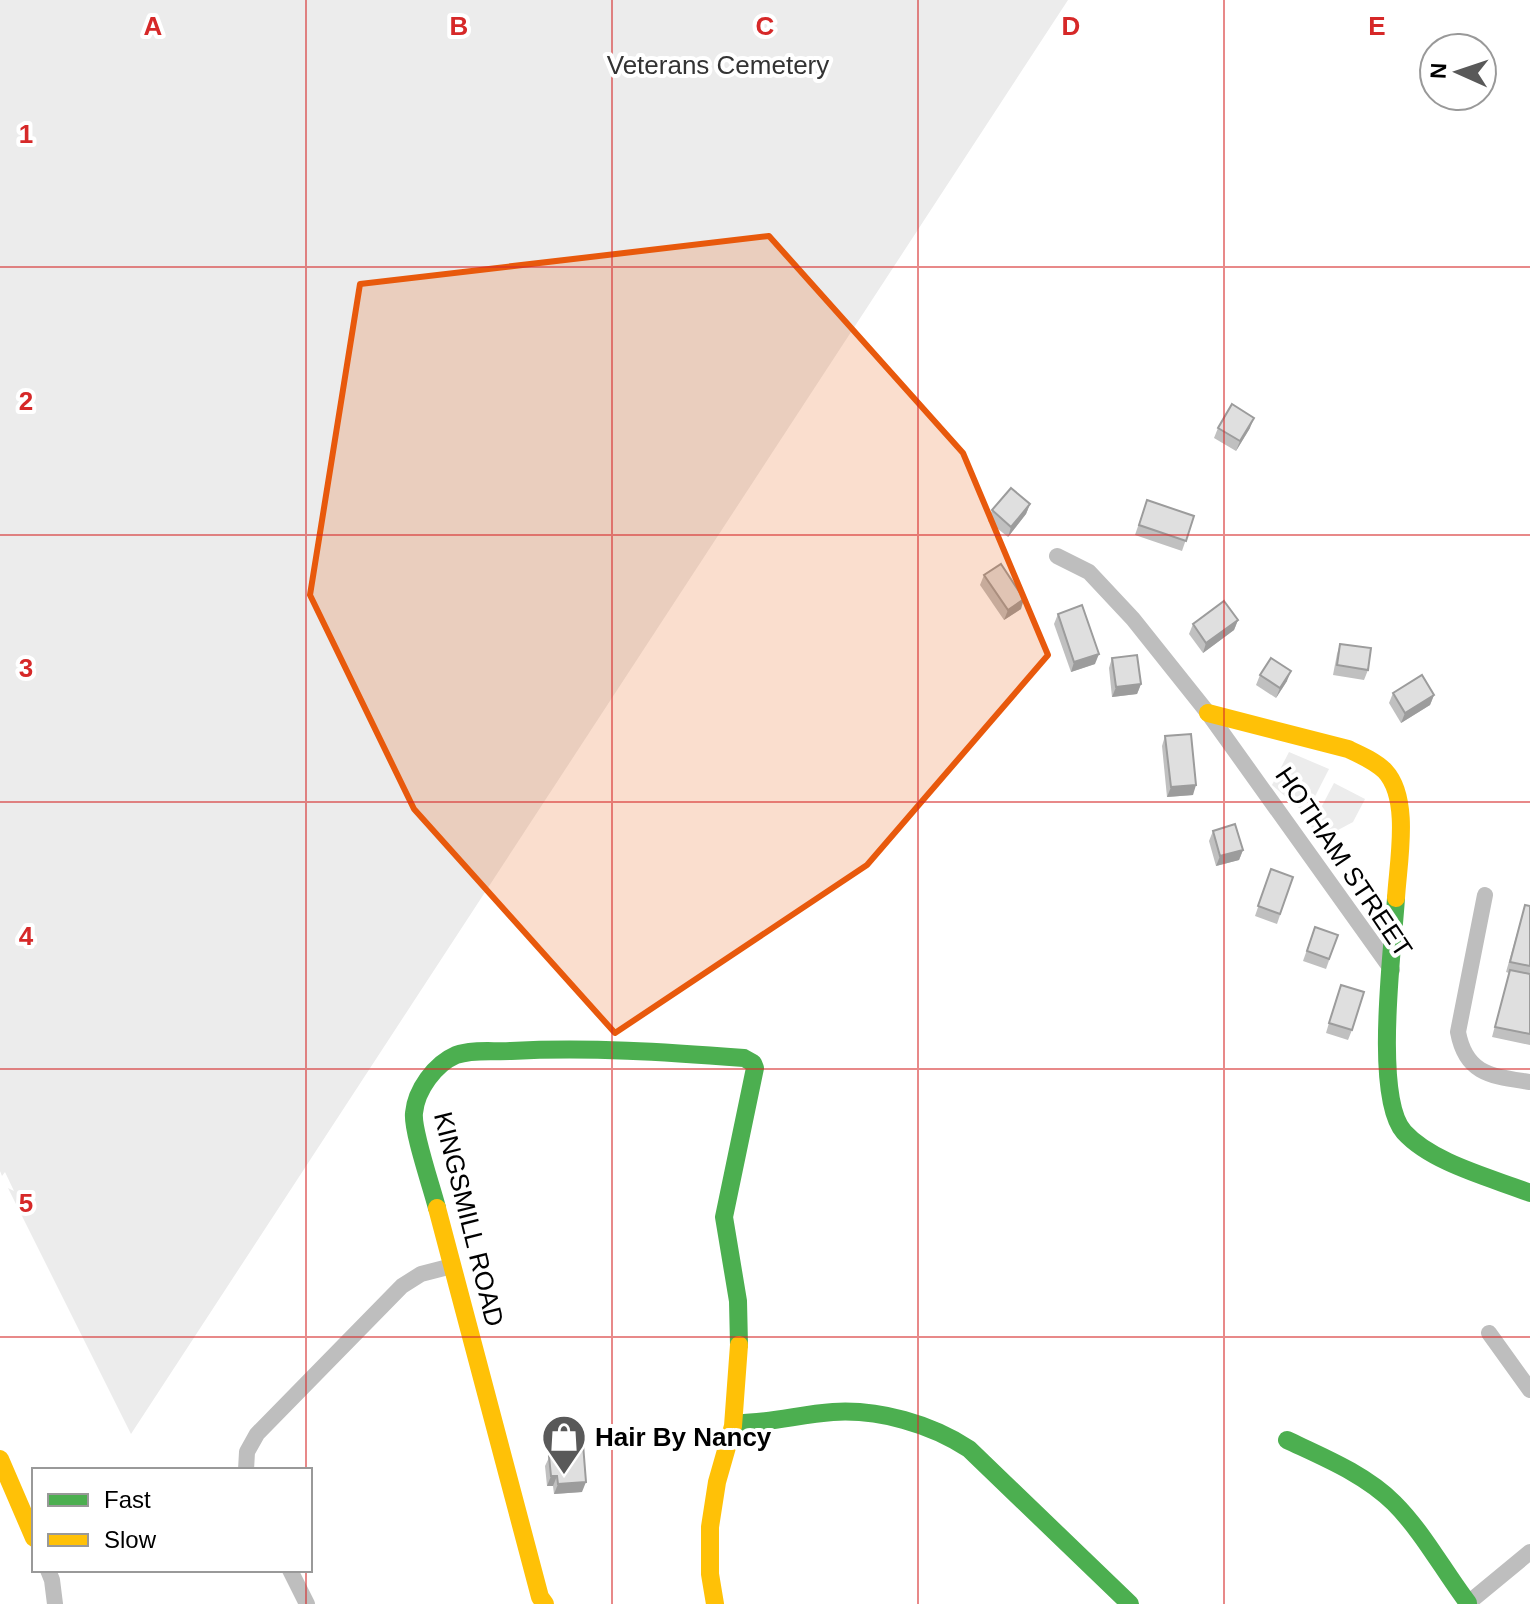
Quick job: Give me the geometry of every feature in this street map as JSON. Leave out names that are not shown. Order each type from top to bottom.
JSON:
[{"type":"street","name":"HOTHAM STREET","points":[[1057,556],[1089,572],[1133,619],[1208,713],[1392,970],[1387,1052],[1389,1090],[1396,1122],[1410,1139],[1435,1154],[1530,1193]]},
{"type":"street","points":[[1208,713],[1348,749],[1369,758],[1391,777],[1401,808],[1392,970]]},
{"type":"street","points":[[1485,895],[1458,1032],[1461,1048],[1472,1066],[1498,1076],[1530,1082]]},
{"type":"street","name":"KINGSMILL ROAD","points":[[545,1604],[540,1597],[413,1116],[421,1090],[437,1069],[451,1058],[468,1053],[590,1047],[744,1058],[753,1063],[755,1073],[724,1217],[725,1241],[739,1313],[734,1423]]},
{"type":"street","points":[[246,1468],[247,1452],[257,1434],[394,1293],[421,1274],[452,1266]]},
{"type":"street","points":[[1489,1333],[1530,1390]]},
{"type":"street","points":[[715,1604],[709,1568],[713,1505],[734,1423],[763,1424],[848,1411],[928,1427],[950,1435],[969,1449],[1130,1604]]},
{"type":"street","points":[[1287,1440],[1386,1496],[1402,1513],[1467,1603],[1530,1552]]},
{"type":"street","points":[[0,1459],[32,1533]]},
{"type":"street","points":[[49,1572],[55,1604]]},
{"type":"street","points":[[291,1572],[307,1604]]},
{"type":"highlighted area","points":[[769,236],[963,453],[1048,655],[867,865],[615,1033],[414,809],[310,595],[360,284]]},
{"type":"green space","name":"Veterans Cemetery","points":[[0,0],[1068,0],[131,1434],[8,1188],[14,1191],[5,1172],[2,1176],[0,1171]]},
{"type":"green space","points":[[1289,752],[1329,769],[1306,814],[1272,785]]},
{"type":"green space","points":[[1334,783],[1365,799],[1353,822],[1325,837],[1311,827]]},
{"type":"building","points":[[1232,404],[1254,418],[1240,441],[1218,428]]},
{"type":"building","points":[[1011,488],[1030,504],[1011,527],[992,510]]},
{"type":"building","points":[[1147,500],[1194,516],[1186,541],[1139,525]]},
{"type":"building","points":[[1001,564],[1024,599],[1008,610],[984,575]]},
{"type":"building","points":[[1224,601],[1238,620],[1206,643],[1193,624]]},
{"type":"building","points":[[1082,605],[1099,654],[1074,662],[1058,614]]},
{"type":"building","points":[[1340,644],[1371,648],[1368,670],[1337,665]]},
{"type":"building","points":[[1137,655],[1141,684],[1116,687],[1112,658]]},
{"type":"building","points":[[1271,658],[1291,671],[1280,688],[1260,675]]},
{"type":"building","points":[[1422,675],[1434,695],[1405,713],[1393,693]]},
{"type":"building","points":[[1191,734],[1196,785],[1171,787],[1165,736]]},
{"type":"building","points":[[1235,824],[1243,850],[1220,856],[1213,831]]},
{"type":"building","points":[[1271,869],[1293,877],[1280,914],[1258,906]]},
{"type":"building","points":[[1525,905],[1530,906],[1530,966],[1510,962]]},
{"type":"building","points":[[1315,927],[1338,935],[1329,959],[1307,951]]},
{"type":"building","points":[[1510,970],[1530,974],[1530,1034],[1495,1027]]},
{"type":"building","points":[[1341,985],[1364,992],[1352,1030],[1329,1023]]},
{"type":"building","name":"Hair By Nancy","points":[[583,1444],[586,1482],[558,1484],[557,1476],[551,1476],[549,1456],[555,1455],[554,1447]]},
{"type":"traffic: fast","points":[[1396,898],[1387,1020],[1389,1088],[1395,1114],[1404,1132],[1430,1152],[1530,1193]]},
{"type":"traffic: fast","points":[[437,1208],[419,1145],[414,1113],[418,1096],[428,1079],[456,1055],[476,1051],[569,1050],[744,1058],[755,1068],[724,1217],[738,1301],[739,1345]]},
{"type":"traffic: fast","points":[[734,1423],[850,1412],[904,1420],[938,1432],[969,1449],[1130,1604]]},
{"type":"traffic: fast","points":[[1287,1440],[1343,1467],[1383,1493],[1414,1526],[1468,1603]]},
{"type":"traffic: slow","points":[[1208,713],[1348,749],[1385,771],[1393,783],[1400,814],[1396,898]]},
{"type":"traffic: slow","points":[[437,1208],[540,1597],[545,1604]]},
{"type":"traffic: slow","points":[[715,1604],[710,1574],[710,1527],[717,1482],[733,1426],[739,1345]]},
{"type":"traffic: slow","points":[[0,1459],[32,1533]]},
{"type":"place","name":"Hair By Nancy","points":[[564,1476]]}]
